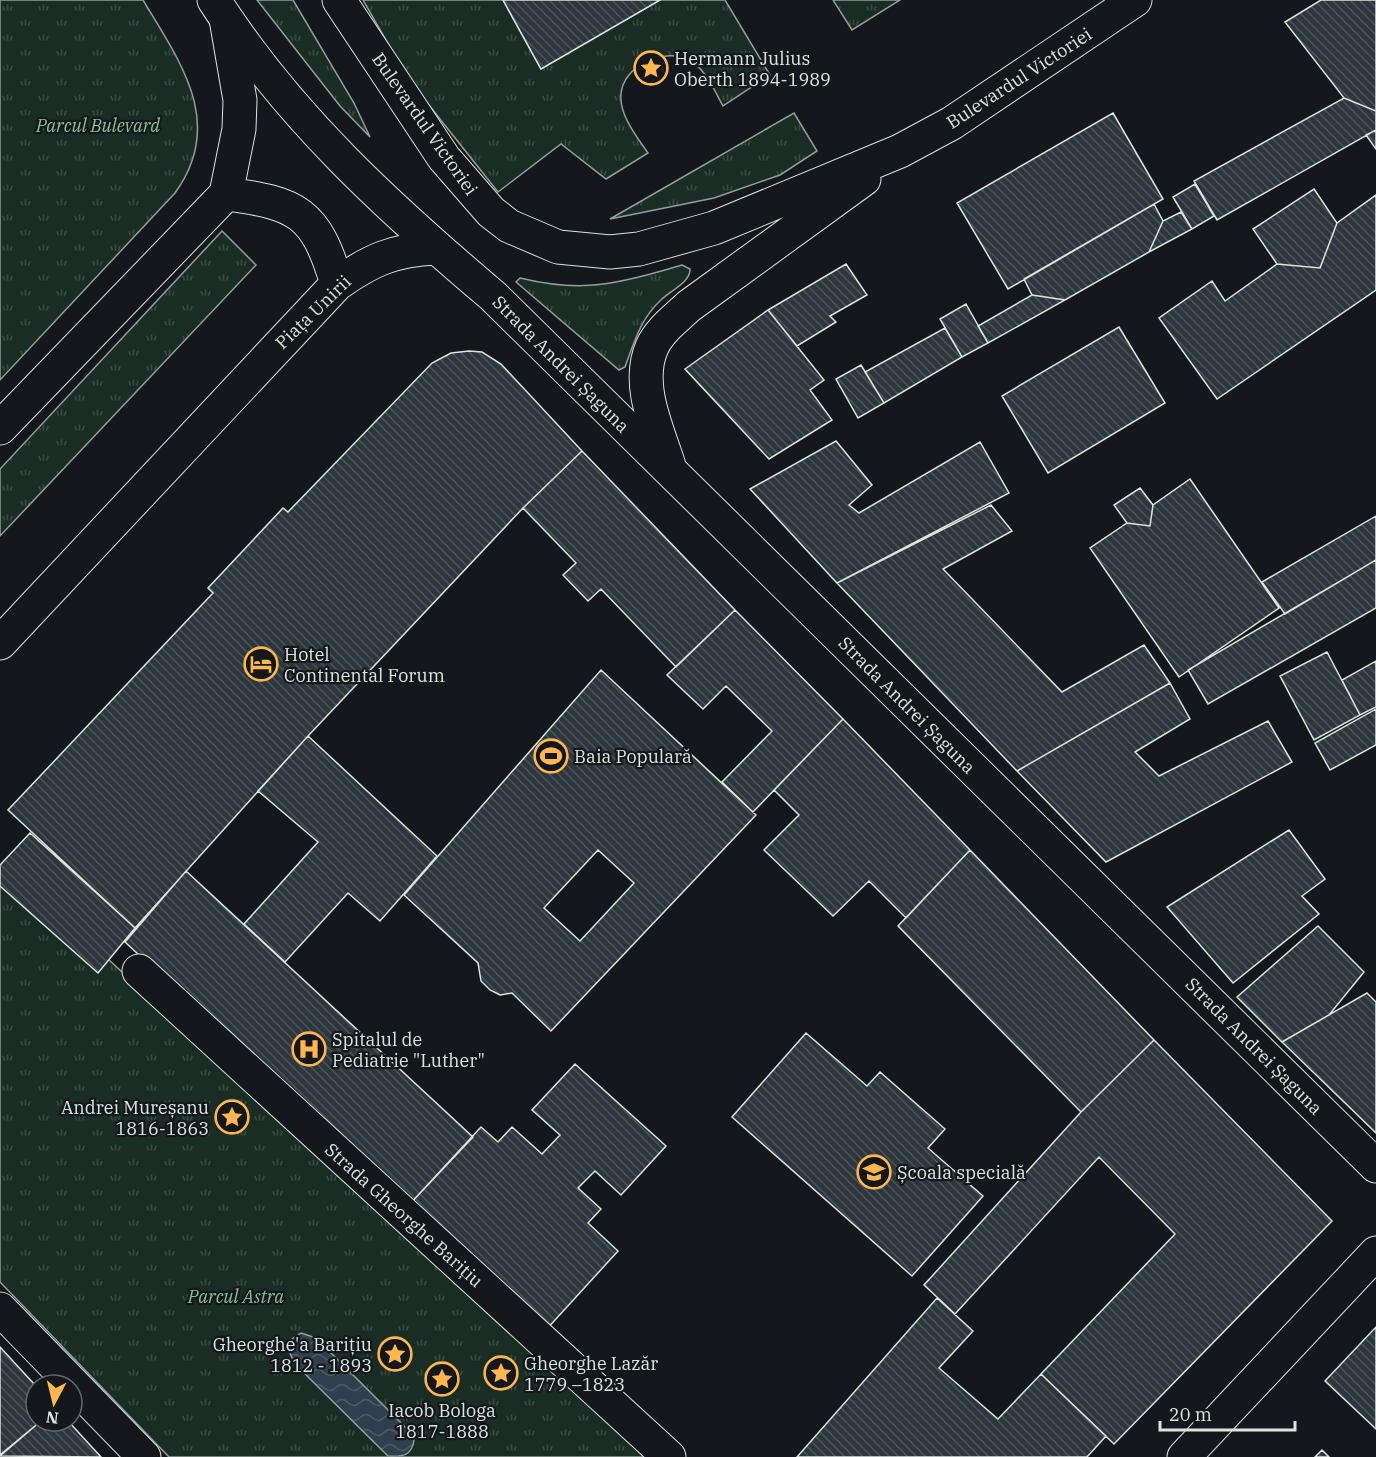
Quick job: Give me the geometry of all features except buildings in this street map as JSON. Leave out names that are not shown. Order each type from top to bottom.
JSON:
[{"type":"main road","name":"Bulevardul Victoriei","points":[[339,0],[444,158],[476,197],[509,226],[558,247],[610,252],[639,249],[743,217],[900,151],[952,123],[1136,0]]},
{"type":"main road","points":[[0,428],[226,194],[239,129],[240,100],[220,9]]},
{"type":"main road","points":[[220,9],[293,108],[334,152],[436,248]]},
{"type":"main road","name":"Bulevardul Victoriei","points":[[672,474],[646,393],[646,368],[652,346],[668,325],[689,306],[820,213],[900,151]]},
{"type":"main road","points":[[226,194],[264,198],[285,205],[305,219],[326,250],[337,284]]},
{"type":"main road","name":"Piața Unirii","points":[[0,643],[337,284],[363,266],[387,254],[436,248]]},
{"type":"main road","name":"Strada Andrei Șaguna","points":[[436,248],[493,296],[1376,1166]]},
{"type":"main road","name":"Strada Gheorghe Barițiu","points":[[139,971],[669,1457]]},
{"type":"main road","points":[[1184,1457],[1376,1253]]},
{"type":"main road","points":[[0,1309],[144,1457]]},
{"type":"green space","name":"Parcul Bulevard","points":[[0,0],[143,0],[183,70],[192,94],[197,118],[197,142],[190,167],[175,193],[0,380]]},
{"type":"green space","points":[[257,0],[293,0],[354,103],[370,137],[340,106]]},
{"type":"green space","points":[[363,0],[503,0],[541,69],[660,0],[725,0],[770,75],[723,106],[704,73],[687,59],[667,56],[646,62],[636,68],[623,84],[621,102],[626,118],[648,153],[606,179],[561,144],[498,192],[409,80]]},
{"type":"green space","points":[[833,0],[900,0],[852,30]]},
{"type":"green space","points":[[794,113],[817,151],[780,175],[714,198],[610,219]]},
{"type":"green space","points":[[222,231],[256,265],[0,536],[0,469]]},
{"type":"green space","points":[[682,265],[690,269],[687,278],[661,300],[648,315],[625,367],[619,370],[516,282],[520,278],[543,283],[584,286],[639,277]]},
{"type":"green space","name":"Parcul Astra","points":[[0,885],[109,960],[650,1457],[169,1457],[0,1282]]},
{"type":"water","points":[[301,1333],[316,1338],[409,1431],[414,1440],[409,1452],[402,1456],[388,1456],[295,1364],[288,1349],[292,1339]]},
{"type":"place","name":"Hermann Julius Oberth 1894-1989","points":[[651,68]]},
{"type":"place","name":"Hotel Continental Forum","points":[[261,664]]},
{"type":"place","name":"Baia Populară","points":[[551,756]]},
{"type":"place","name":"Spitalul de Pediatrie \"Luther\"","points":[[309,1049]]},
{"type":"place","name":"Andrei Mureșanu 1816-1863","points":[[232,1117]]},
{"type":"place","name":"Școala specială","points":[[874,1172]]},
{"type":"place","name":"Gheorghe'a Barițiu 1812 - 1893","points":[[395,1354]]},
{"type":"place","name":"Gheorghe Lazăr 1779 –1823","points":[[501,1373]]},
{"type":"place","name":"Iacob Bologa 1817-1888","points":[[442,1379]]}]
